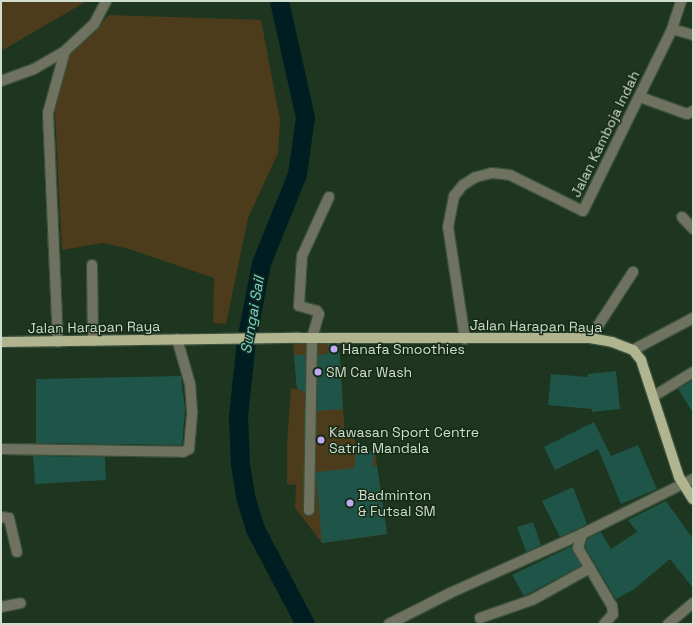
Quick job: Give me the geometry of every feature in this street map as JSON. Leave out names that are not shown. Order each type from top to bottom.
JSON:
[{"type":"main road","name":"Jalan Harapan Raya","points":[[1,342],[298,338],[590,338],[612,342],[633,350]]},
{"type":"main road","points":[[633,350],[645,366],[675,468],[683,485],[693,499]]},
{"type":"street","points":[[1,80],[34,69],[65,50],[94,24],[106,1]]},
{"type":"street","name":"Jalan Kamboja Indah","points":[[466,339],[448,227],[454,196],[463,185],[476,177],[492,173],[510,175],[583,211],[672,30],[682,1]]},
{"type":"street","points":[[672,30],[693,35]]},
{"type":"street","points":[[58,342],[48,113],[65,50]]},
{"type":"street","points":[[640,97],[688,114],[693,111]]},
{"type":"street","points":[[309,510],[312,338],[319,314],[317,311],[299,306],[302,256],[329,197]]},
{"type":"street","points":[[682,218],[693,229]]},
{"type":"street","points":[[92,265],[93,341]]},
{"type":"street","points":[[590,338],[633,272]]},
{"type":"street","points":[[633,350],[693,318]]},
{"type":"street","points":[[1,449],[183,452],[189,449],[192,412],[190,384],[177,339]]},
{"type":"street","points":[[654,396],[693,372]]},
{"type":"street","points":[[390,624],[450,593],[582,534],[693,479]]},
{"type":"street","points":[[1,517],[9,518],[17,552]]},
{"type":"street","points":[[582,534],[578,548],[612,606],[613,614],[604,624]]},
{"type":"street","points":[[480,618],[532,600],[590,568]]},
{"type":"street","points":[[1,607],[21,603]]},
{"type":"street","points":[[668,624],[693,603]]},
{"type":"shaded area","points":[[1,1],[87,1],[1,51]]},
{"type":"shaded area","points":[[109,15],[261,20],[280,120],[278,153],[248,218],[226,324],[213,323],[214,278],[129,249],[103,243],[62,250],[55,110],[70,54]]},
{"type":"shaded area","name":"Kawasan Sport Centre Satria Mandala","points":[[339,343],[345,437],[354,437],[357,448],[375,452],[387,534],[322,543],[295,508],[296,485],[287,484],[287,443],[291,388],[297,389],[293,344]]},
{"type":"building","name":"SM Car Wash","points":[[328,344],[339,344],[343,409],[317,411],[318,355],[328,354]]},
{"type":"building","points":[[294,355],[305,355],[305,392],[297,389]]},
{"type":"building","points":[[616,371],[620,409],[592,412],[592,409],[548,405],[551,374],[588,377],[588,374]]},
{"type":"building","points":[[181,376],[185,411],[182,445],[36,443],[36,379]]},
{"type":"building","points":[[693,380],[693,413],[678,389]]},
{"type":"building","points":[[594,422],[611,456],[638,445],[657,489],[621,504],[598,449],[555,470],[544,447]]},
{"type":"building","name":"Badminton & Futsal SM","points":[[357,448],[375,452],[372,466],[377,466],[387,534],[322,543],[316,472],[354,468]]},
{"type":"building","points":[[33,456],[105,457],[106,480],[35,484]]},
{"type":"building","points":[[573,487],[587,524],[560,537],[542,501]]},
{"type":"building","points":[[666,501],[693,539],[693,588],[670,559],[633,590],[616,599],[585,547],[587,539],[601,532],[611,549],[637,532],[628,520]]},
{"type":"building","points":[[533,522],[541,545],[526,552],[517,527]]},
{"type":"building","points":[[572,546],[581,566],[524,596],[512,575]]},
{"type":"waterway","name":"Sungai Sail","points":[[279,1],[305,117],[297,174],[261,263],[246,340],[238,416],[240,464],[245,496],[255,529],[305,624]]},
{"type":"place","name":"Hanafa Smoothies","points":[[334,349]]},
{"type":"place","name":"SM Car Wash","points":[[318,372]]},
{"type":"place","name":"Kawasan Sport Centre Satria Mandala","points":[[321,440]]},
{"type":"place","name":"Badminton & Futsal SM","points":[[350,503]]}]
